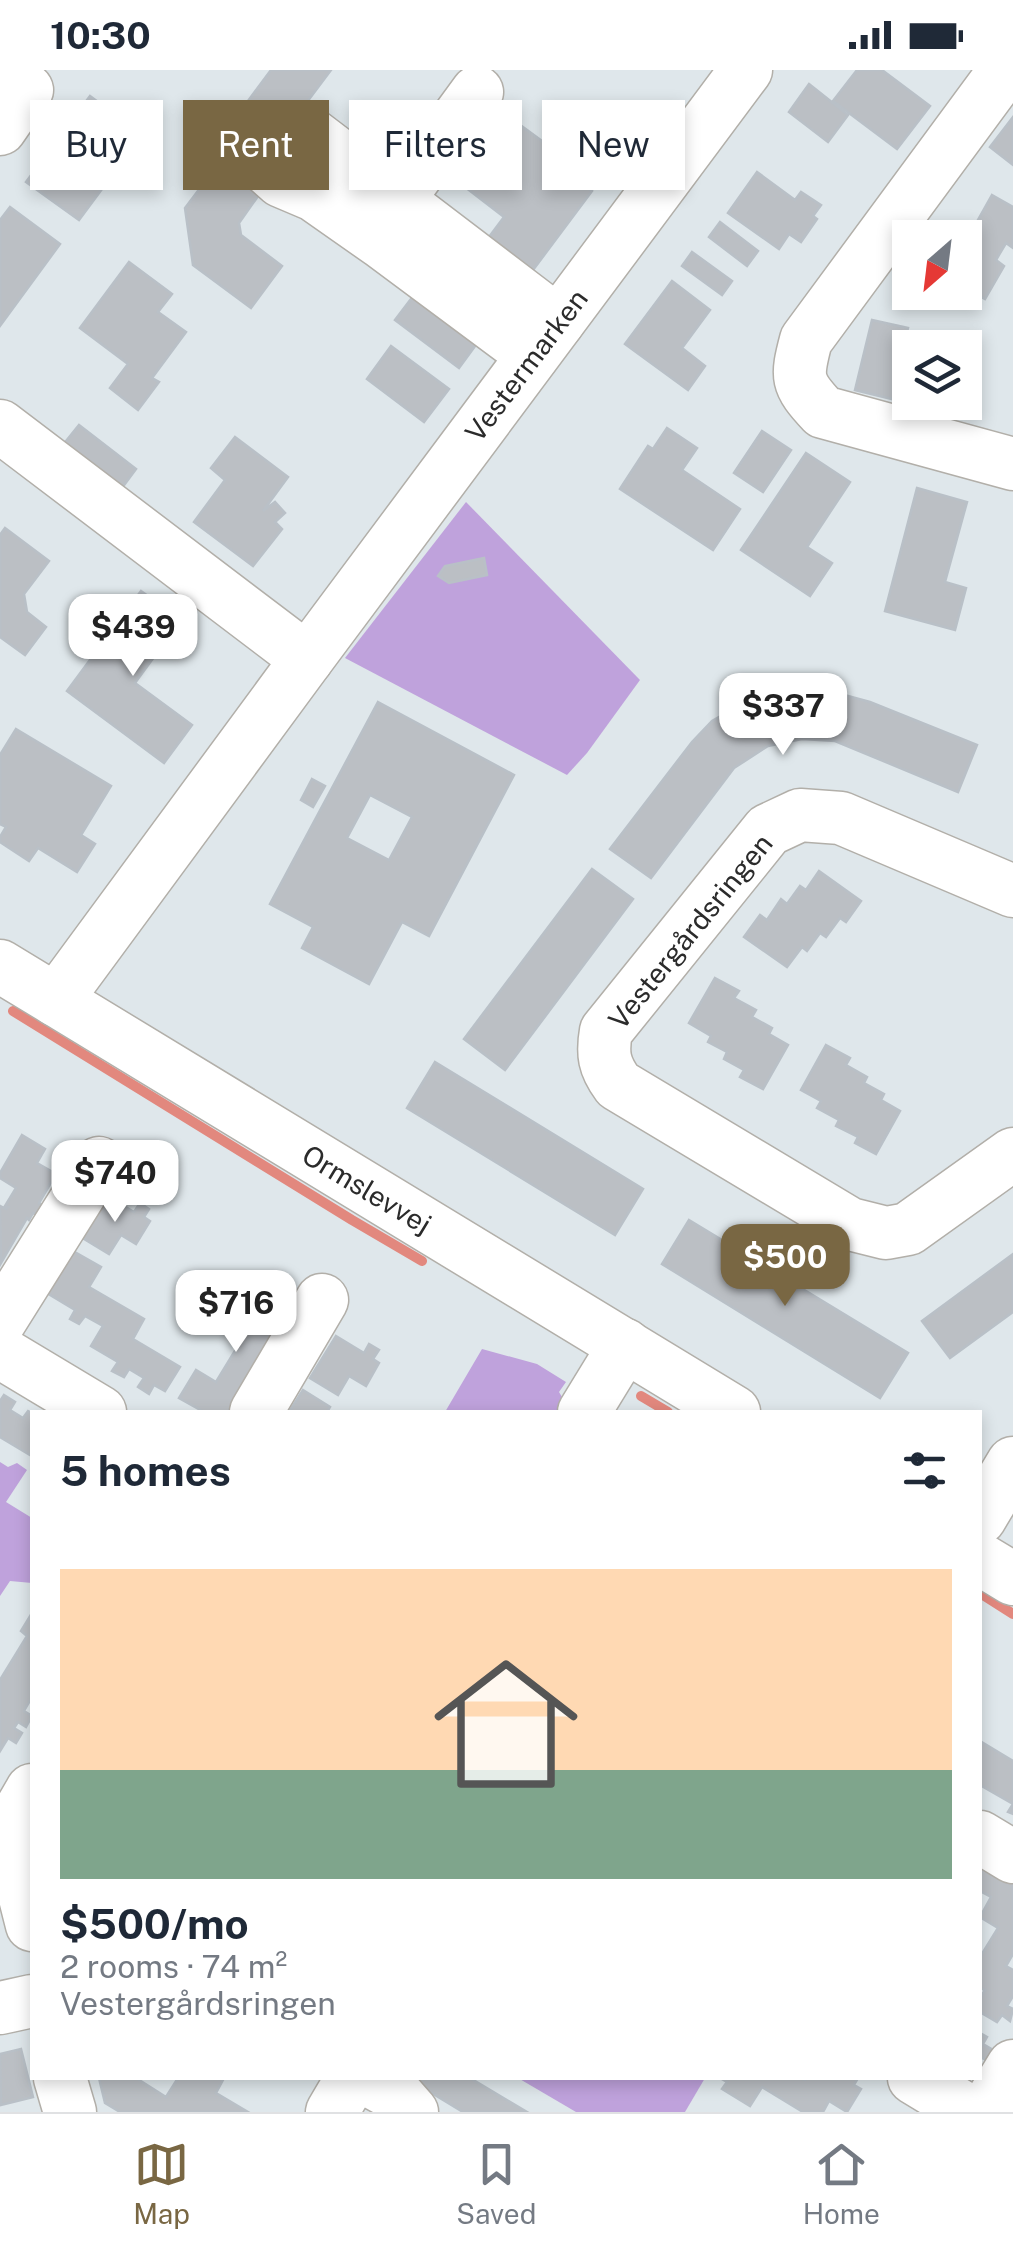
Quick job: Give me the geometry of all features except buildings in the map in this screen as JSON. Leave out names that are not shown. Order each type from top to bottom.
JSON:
[{"type":"street","points":[[0,129],[27,90],[3,70]]},
{"type":"street","name":"Vestermarken","points":[[56,1000],[746,70]]},
{"type":"street","points":[[1005,70],[806,340],[798,372],[805,392],[823,412],[1013,464]]},
{"type":"street","points":[[398,200],[477,92]]},
{"type":"street","points":[[329,148],[398,200],[546,338]]},
{"type":"street","points":[[302,190],[546,338]]},
{"type":"street","points":[[0,426],[306,659]]},
{"type":"street","name":"Vestergårdsringen","points":[[1009,1167],[908,1229],[886,1233],[850,1224],[618,1084],[606,1068],[602,1051],[606,1032],[768,830],[800,815],[841,818],[1013,892]]},
{"type":"street","name":"Ormslevvej","points":[[0,966],[731,1410]]},
{"type":"street","points":[[98,1410],[2,1323],[99,1163]]},
{"type":"street","points":[[257,1410],[322,1300]]},
{"type":"street","points":[[585,1410],[625,1345]]},
{"type":"street","points":[[982,1515],[1013,1463]]},
{"type":"street","points":[[982,1560],[1013,1579]]},
{"type":"street","points":[[30,1793],[8,1831],[30,1917]]},
{"type":"street","points":[[982,1838],[1013,1857]]},
{"type":"street","points":[[0,2008],[30,2001]]},
{"type":"street","points":[[985,2112],[1013,2066]]},
{"type":"street","points":[[61,2080],[70,2112]]},
{"type":"street","points":[[332,2112],[351,2080]]},
{"type":"street","points":[[369,2080],[398,2096],[412,2112]]},
{"type":"street","points":[[917,2080],[970,2112]]},
{"type":"shaded area","points":[[466,502],[640,680],[567,775],[345,658]]},
{"type":"shaded area","points":[[482,1349],[537,1364],[566,1382],[559,1392],[565,1402],[560,1410],[446,1410]]},
{"type":"shaded area","points":[[0,1462],[8,1467],[17,1463],[27,1470],[6,1502],[30,1517],[30,1583],[10,1581],[0,1596]]},
{"type":"shaded area","points":[[521,2080],[704,2080],[685,2112],[576,2112]]},
{"type":"waterway","points":[[13,1011],[422,1261]]},
{"type":"waterway","points":[[641,1396],[665,1410]]},
{"type":"waterway","points":[[982,1594],[1013,1614]]}]
